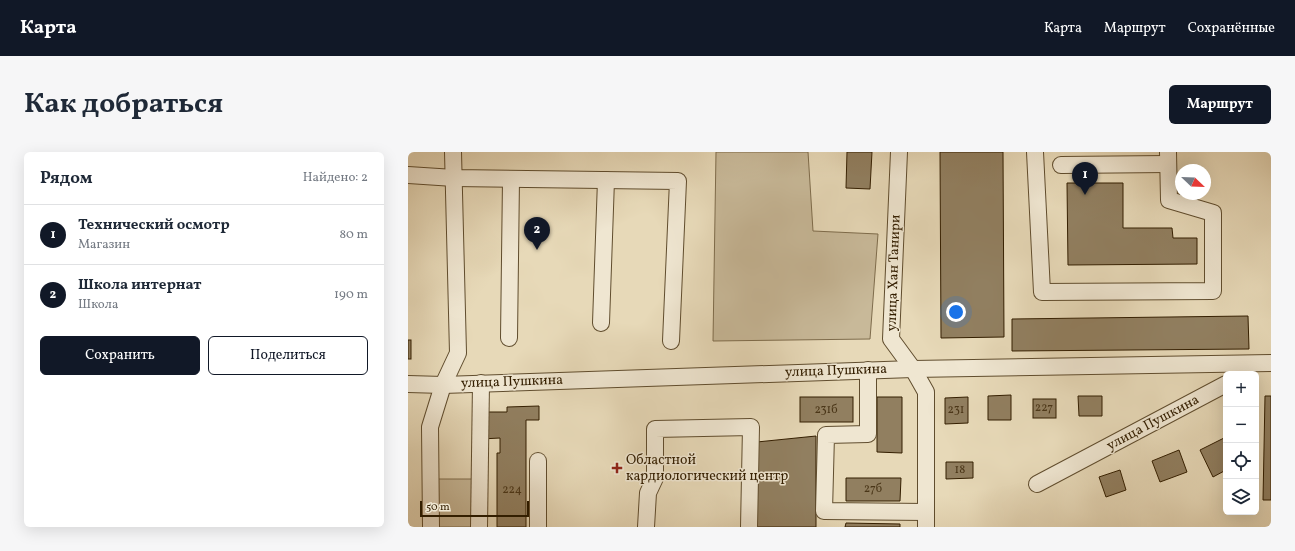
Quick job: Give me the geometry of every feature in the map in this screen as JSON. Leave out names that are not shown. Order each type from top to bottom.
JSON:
[{"type":"street","points":[[431,527],[430,427],[443,385],[458,354],[453,152]]},
{"type":"street","name":"улица Хан Танири","points":[[899,152],[891,339],[913,369],[926,392],[926,520]]},
{"type":"street","points":[[1036,152],[1042,292],[1213,291],[1213,213],[1169,200],[1168,158],[1061,165]]},
{"type":"street","points":[[408,175],[454,178],[678,181],[671,340]]},
{"type":"street","points":[[508,338],[511,178]]},
{"type":"street","points":[[601,323],[606,180]]},
{"type":"street","name":"улица Пушкина","points":[[408,384],[443,385],[868,370],[1268,363]]},
{"type":"street","name":"улица Пушкина","points":[[1251,371],[1268,363]]},
{"type":"street","points":[[868,370],[868,434],[826,435],[824,511],[926,520]]},
{"type":"street","points":[[478,527],[481,383]]},
{"type":"street","name":"улица Пушкина","points":[[1037,484],[1223,386]]},
{"type":"street","points":[[646,527],[648,493],[655,478],[655,429],[751,427],[749,527]]},
{"type":"street","points":[[538,461],[538,527]]},
{"type":"shaded area","points":[[716,152],[808,152],[813,231],[878,234],[870,339],[713,341]]},
{"type":"shaded area","points":[[437,479],[473,479],[473,527],[438,527]]},
{"type":"building","points":[[847,152],[872,152],[870,189],[846,188]]},
{"type":"building","points":[[940,152],[1003,152],[1004,337],[941,338]]},
{"type":"building","points":[[1067,183],[1123,183],[1123,228],[1172,228],[1173,238],[1197,238],[1197,264],[1068,265]]},
{"type":"building","points":[[1248,316],[1249,349],[1012,351],[1012,319]]},
{"type":"building","points":[[408,340],[411,340],[411,359],[408,359]]},
{"type":"building","points":[[1011,395],[1011,420],[988,420],[988,396]]},
{"type":"building","points":[[1078,396],[1102,396],[1102,416],[1079,416]]},
{"type":"building","points":[[1265,396],[1271,396],[1271,500],[1263,500]]},
{"type":"building","points":[[800,397],[853,397],[853,422],[800,422]]},
{"type":"building","points":[[877,397],[902,397],[902,453],[877,452]]},
{"type":"building","points":[[968,397],[968,423],[945,424],[945,398]]},
{"type":"building","points":[[1033,399],[1056,399],[1056,418],[1033,418]]},
{"type":"building","points":[[539,406],[539,420],[526,420],[526,527],[497,527],[497,453],[500,453],[500,438],[481,439],[481,412],[507,412],[507,407]]},
{"type":"building","points":[[816,436],[816,527],[756,527],[757,442]]},
{"type":"building","points":[[1223,438],[1223,472],[1213,477],[1200,450]]},
{"type":"building","points":[[1179,450],[1187,472],[1160,482],[1152,461]]},
{"type":"building","points":[[946,462],[973,462],[973,478],[946,479]]},
{"type":"building","points":[[1120,470],[1126,490],[1106,497],[1099,477]]},
{"type":"building","points":[[846,478],[901,478],[900,501],[846,501]]},
{"type":"building","points":[[846,523],[900,524],[900,527],[845,527]]},
{"type":"place","name":"Технический осмотр","points":[[1085,195]]},
{"type":"place","name":"Школа интернат","points":[[537,250]]},
{"type":"place","name":"Областной кардиологический центр","points":[[617,468]]}]
